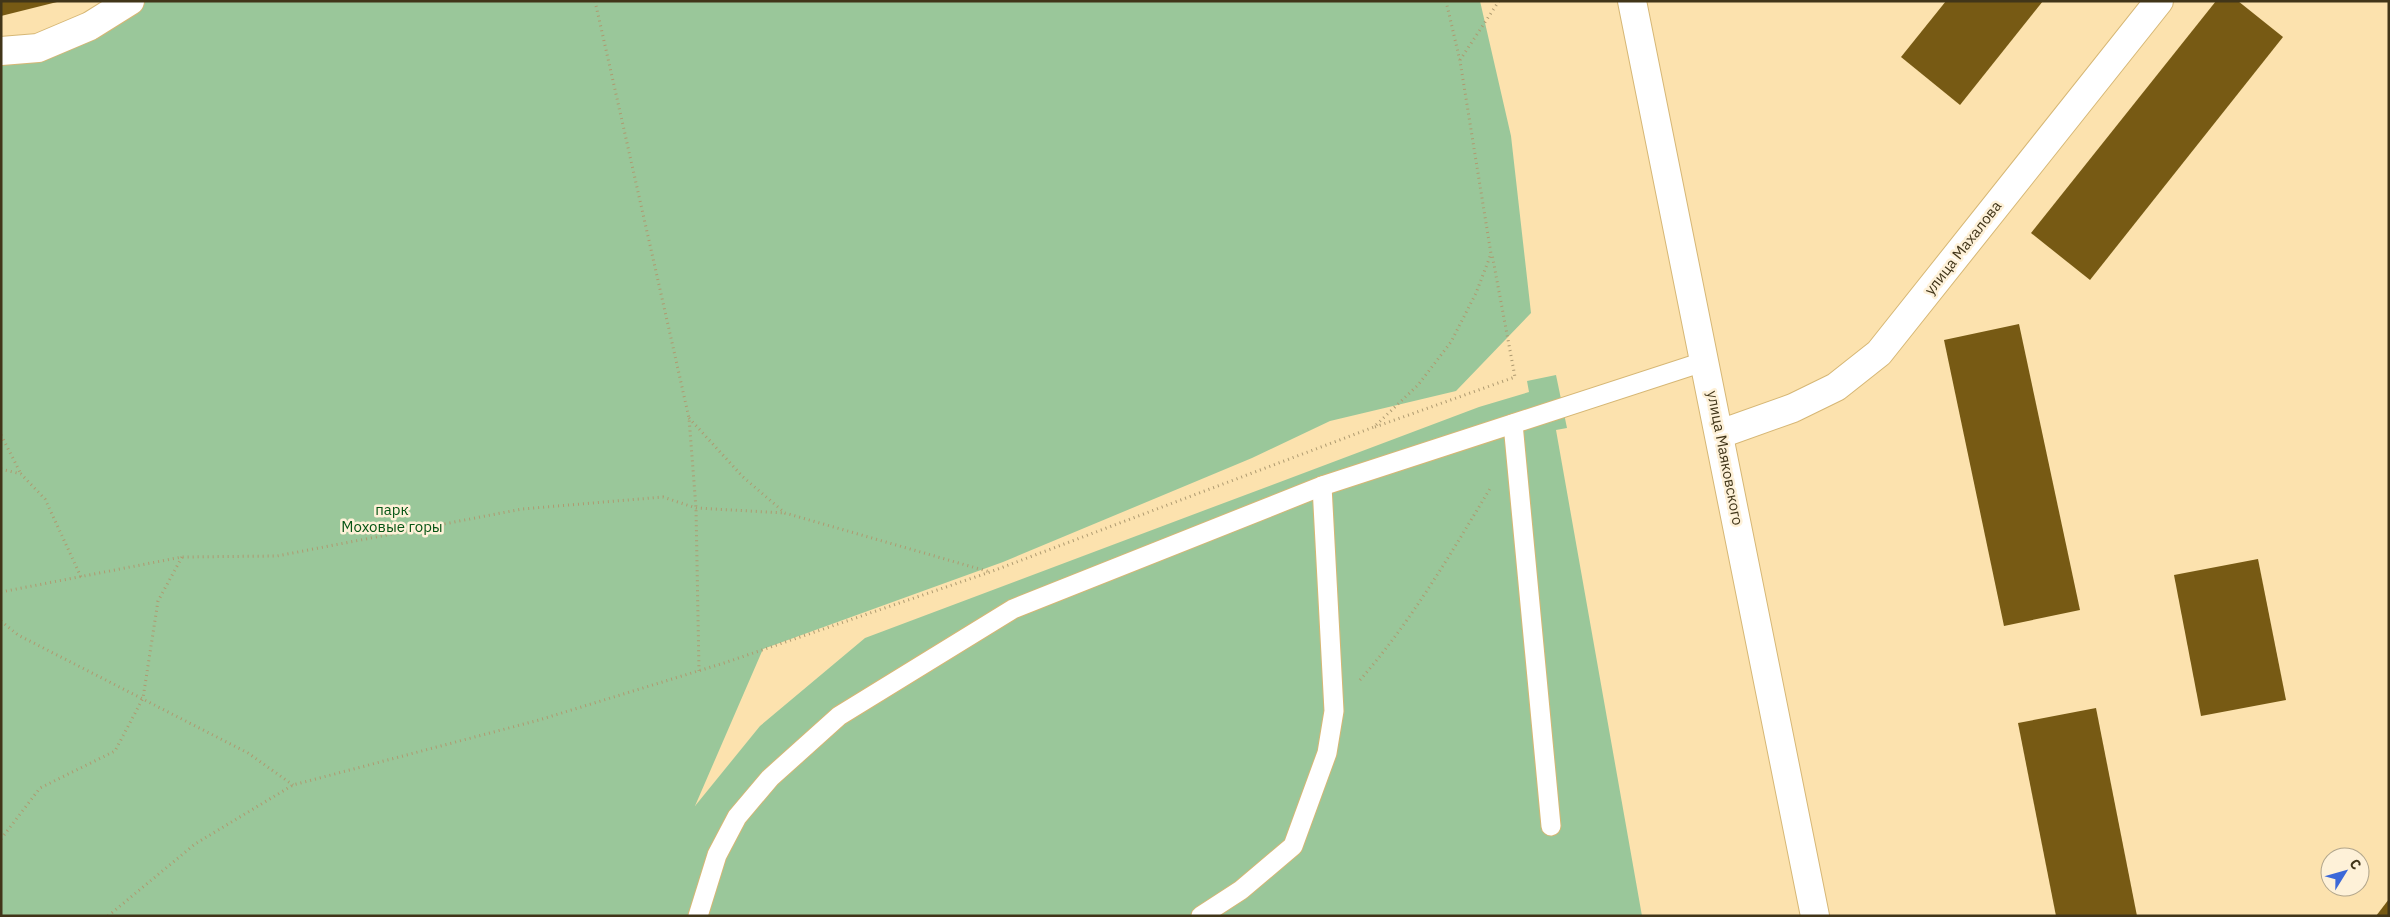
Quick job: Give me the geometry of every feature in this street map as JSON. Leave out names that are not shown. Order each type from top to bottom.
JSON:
[{"type":"main road","points":[[1,51],[38,48],[90,26],[130,1]]},
{"type":"main road","name":"улица Маяковского","points":[[1632,1],[1706,361],[1816,916]]},
{"type":"main road","name":"улица Махалова","points":[[1720,434],[1793,408],[1836,387],[1879,354],[2159,1]]},
{"type":"lane","points":[[698,916],[717,855],[737,817],[770,778],[839,716],[1012,609],[1322,486],[1706,361]]},
{"type":"lane","points":[[1513,424],[1551,826]]},
{"type":"lane","points":[[1201,916],[1241,890],[1293,846],[1327,754],[1334,711],[1322,486]]},
{"type":"path","points":[[595,1],[688,418],[696,508],[699,671]]},
{"type":"path","points":[[108,916],[195,844],[293,785],[540,720],[699,671],[990,572],[1374,427],[1515,377],[1492,254],[1460,61],[1446,1]]},
{"type":"path","points":[[1460,61],[1499,1]]},
{"type":"path","points":[[1374,427],[1418,385],[1451,342],[1476,293],[1492,254]]},
{"type":"path","points":[[688,418],[743,477],[785,513]]},
{"type":"path","points":[[1,435],[21,474],[45,498],[81,577]]},
{"type":"path","points":[[1334,711],[1382,655],[1460,539],[1514,449]]},
{"type":"path","points":[[1,469],[21,474]]},
{"type":"path","points":[[1,592],[182,557],[277,556],[522,509],[663,497],[696,508],[785,513],[990,572]]},
{"type":"path","points":[[1,840],[40,788],[115,751],[144,698],[158,600],[182,557]]},
{"type":"path","points":[[1,621],[18,635],[248,753],[293,785]]},
{"type":"green space","name":"парк Моховые горы","points":[[130,1],[1480,1],[1511,136],[1531,313],[1456,391],[1330,421],[1252,458],[1003,562],[763,649],[695,806],[760,726],[865,638],[1479,407],[1529,392],[1527,381],[1556,375],[1567,428],[1556,430],[1642,916],[1,916],[1,51]]},
{"type":"building","points":[[1,1],[57,1],[57,2],[1,16]]},
{"type":"building","points":[[1946,1],[2043,1],[1960,105],[1901,57]]},
{"type":"building","points":[[2216,1],[2238,1],[2283,37],[2090,280],[2031,233]]},
{"type":"building","points":[[2019,324],[2080,610],[2004,626],[1944,340]]},
{"type":"building","points":[[2258,559],[2286,700],[2201,716],[2174,575]]},
{"type":"building","points":[[2096,708],[2137,916],[2056,916],[2018,723]]},
{"type":"building","points":[[2389,899],[2389,916],[2376,916]]}]
